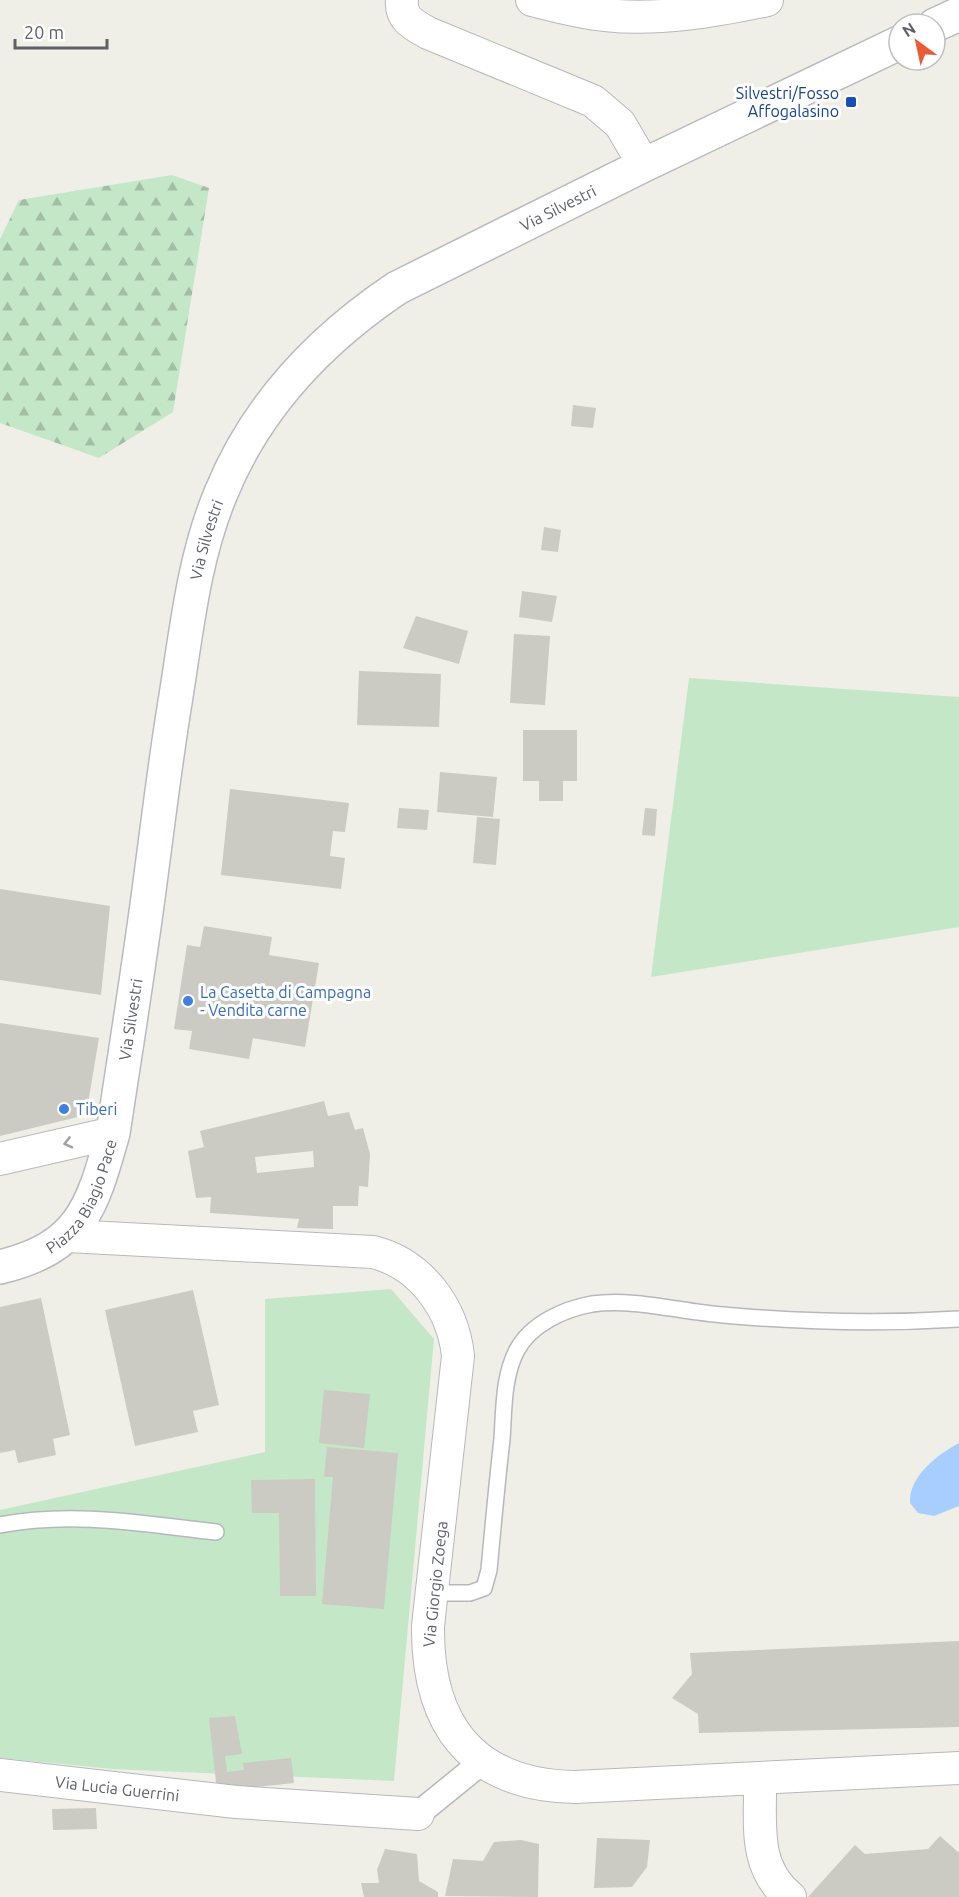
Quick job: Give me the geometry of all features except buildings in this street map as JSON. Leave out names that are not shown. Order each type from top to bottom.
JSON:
[{"type":"main road","name":"Via Silvestri","points":[[113,1133],[167,746],[197,567],[221,492],[238,456],[264,415],[305,364],[363,311],[445,262],[887,49]]},
{"type":"main road","name":"Piazza Biagio Pace","points":[[0,1267],[47,1250],[68,1236],[91,1200],[113,1133]]},
{"type":"street","points":[[402,0],[404,14],[420,28],[578,93],[603,108],[620,124],[644,165]]},
{"type":"street","points":[[532,0],[590,13],[621,16],[676,15],[766,0]]},
{"type":"street","name":"Piazza Biagio Pace","points":[[0,1159],[113,1133]]},
{"type":"street","name":"Via Giorgio Zoega","points":[[68,1236],[373,1252],[391,1257],[410,1268],[443,1308],[453,1326],[458,1356],[428,1626],[431,1681],[452,1729],[462,1743],[482,1762],[511,1777],[532,1784],[559,1786],[959,1768]]},
{"type":"street","points":[[418,1814],[482,1762]]},
{"type":"street","name":"Via Lucia Guerrini","points":[[0,1775],[236,1802],[418,1814]]},
{"type":"street","points":[[760,1778],[762,1858],[767,1871],[790,1897]]},
{"type":"lane","points":[[433,1593],[470,1593],[484,1588],[489,1570],[508,1374],[522,1343],[539,1326],[550,1320],[574,1308],[607,1303],[729,1316],[836,1323],[901,1323],[959,1319]]},
{"type":"lane","points":[[0,1525],[36,1518],[87,1518],[216,1532]]},
{"type":"green space","points":[[172,175],[209,188],[173,412],[99,458],[0,423],[0,239],[19,200]]},
{"type":"green space","points":[[689,678],[959,697],[959,927],[651,977]]},
{"type":"green space","points":[[391,1289],[434,1339],[394,1781],[112,1769],[0,1758],[0,1510],[265,1452],[265,1299]]},
{"type":"water","points":[[959,1443],[959,1506],[934,1516],[918,1513],[910,1503],[911,1493],[919,1475],[942,1453]]},
{"type":"place","name":"Silvestri/Fosso Affogalasino","points":[[851,102]]},
{"type":"place","name":"La Casetta di Campagna - Vendita carne","points":[[188,1001]]},
{"type":"place","name":"Tiberi","points":[[64,1109]]}]
